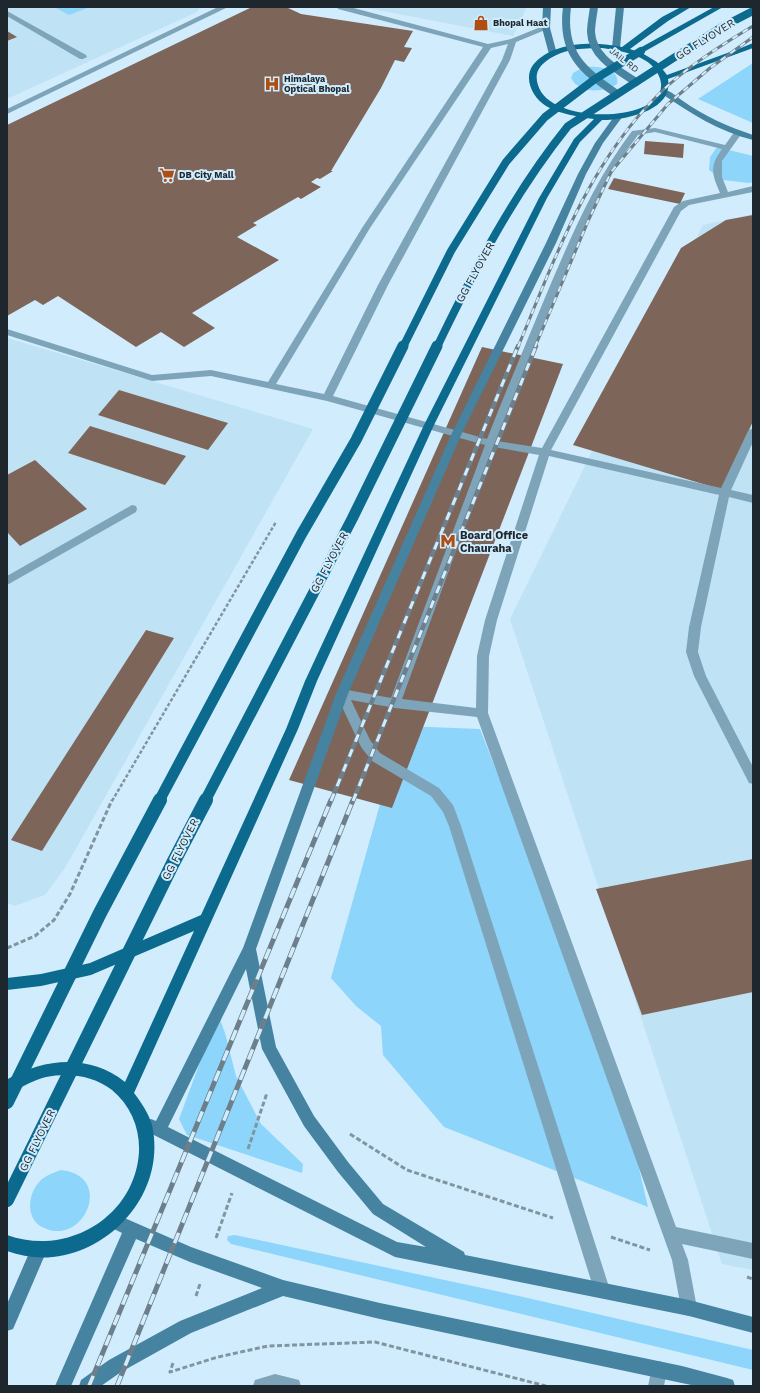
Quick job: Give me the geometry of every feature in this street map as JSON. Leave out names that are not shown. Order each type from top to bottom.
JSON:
[{"type":"main road","points":[[547,7],[546,28],[553,54]]},
{"type":"main road","points":[[567,7],[565,34],[576,59],[595,79],[617,94]]},
{"type":"main road","name":"JAIL RD","points":[[594,7],[591,36],[598,52],[614,67],[636,82]]},
{"type":"main road","points":[[620,7],[620,49]]},
{"type":"main road","points":[[620,49],[665,19],[687,7]]},
{"type":"main road","name":"GG FLYOVER","points":[[7,1102],[103,906],[227,671],[301,535],[356,440],[451,251],[506,162],[545,117],[595,79],[678,29],[718,7]]},
{"type":"main road","name":"GG FLYOVER","points":[[7,1200],[173,863],[352,519],[476,267],[550,148],[568,126],[720,28],[753,11]]},
{"type":"main road","points":[[664,78],[744,50],[753,45]]},
{"type":"main road","points":[[580,47],[620,49],[642,56],[660,68],[664,78],[665,92],[660,100],[646,108],[628,115],[599,118],[561,109],[548,104],[535,89],[532,78],[536,65],[553,54],[561,50],[580,47]]},
{"type":"main road","points":[[665,92],[692,112],[738,133],[753,138]]},
{"type":"main road","points":[[159,1130],[248,948],[342,694],[457,433],[551,243],[582,174],[599,143],[619,116]]},
{"type":"main road","points":[[127,1093],[204,920],[292,729],[314,674],[429,425],[543,198],[576,141],[599,118]]},
{"type":"main road","points":[[7,984],[41,980],[91,969],[204,920]]},
{"type":"main road","points":[[248,948],[270,1049],[309,1121],[343,1167],[378,1209],[465,1263]]},
{"type":"main road","points":[[7,1088],[33,1074],[53,1069],[74,1068],[94,1072],[112,1081],[127,1093],[143,1122],[147,1138],[147,1156],[143,1174],[136,1191],[126,1207],[100,1232],[69,1246],[38,1250],[24,1249],[7,1243]]},
{"type":"main road","points":[[143,1122],[395,1249],[689,1308],[753,1325]]},
{"type":"main road","points":[[113,1221],[190,1254],[283,1288],[388,1313],[659,1369],[727,1386]]},
{"type":"main road","points":[[63,1386],[132,1229]]},
{"type":"main road","points":[[7,1323],[38,1250]]},
{"type":"main road","points":[[87,1386],[115,1366],[186,1327],[283,1288]]},
{"type":"street","points":[[7,112],[224,7]]},
{"type":"street","points":[[341,7],[488,46],[513,41],[546,28]]},
{"type":"street","points":[[7,13],[83,57]]},
{"type":"street","points":[[327,398],[383,285],[506,60],[513,41]]},
{"type":"street","points":[[270,386],[366,228],[488,46]]},
{"type":"street","points":[[396,703],[490,443],[526,352],[577,234],[605,177],[622,149],[635,133],[654,130],[728,148]]},
{"type":"street","points":[[725,195],[718,177],[718,161],[738,133]]},
{"type":"street","points":[[689,1308],[680,1260],[671,1234],[482,713],[483,656],[491,620],[545,452],[677,209],[686,203],[753,189]]},
{"type":"street","points":[[7,332],[152,378],[212,373],[327,398],[490,443],[545,452],[753,499]]},
{"type":"street","points":[[753,431],[725,492],[695,627],[692,652],[700,676],[753,779]]},
{"type":"street","points":[[7,582],[132,508]]},
{"type":"street","points":[[342,694],[396,703],[482,713]]},
{"type":"street","points":[[342,694],[365,743],[376,757],[435,792],[448,809],[456,826],[602,1290]]},
{"type":"street","points":[[671,1234],[753,1251]]},
{"type":"street","points":[[656,1386],[659,1369]]},
{"type":"street","points":[[261,1386],[274,1382],[293,1386]]},
{"type":"path","points":[[7,948],[34,936],[54,920],[70,894],[112,798],[276,522]]},
{"type":"path","points":[[344,1130],[407,1170],[680,1260]]},
{"type":"path","points":[[746,1277],[753,1279]]},
{"type":"shaded area","points":[[7,7],[200,7],[197,12],[7,99]]},
{"type":"shaded area","points":[[54,7],[90,7],[69,15]]},
{"type":"shaded area","name":"Bhopal Haat","points":[[362,7],[526,7],[526,9],[513,36]]},
{"type":"shaded area","points":[[753,63],[753,123],[698,99]]},
{"type":"shaded area","points":[[584,67],[601,67],[611,71],[617,78],[617,84],[612,87],[599,90],[580,87],[571,78],[573,73]]},
{"type":"shaded area","points":[[717,147],[753,156],[753,182],[749,183],[723,180],[709,170],[710,157]]},
{"type":"shaded area","points":[[753,214],[753,1270],[722,1264],[510,619],[703,225]]},
{"type":"shaded area","points":[[7,338],[313,429],[65,868],[45,895],[15,906],[7,903]]},
{"type":"shaded area","points":[[402,726],[480,729],[620,1087],[648,1207],[444,1127],[383,1055],[381,1026],[356,1006],[331,978]]},
{"type":"shaded area","points":[[218,1014],[225,1033],[236,1076],[261,1124],[303,1164],[302,1173],[187,1135],[179,1119]]},
{"type":"shaded area","points":[[61,1170],[78,1175],[87,1185],[90,1196],[88,1209],[81,1220],[70,1228],[57,1231],[42,1227],[37,1223],[33,1218],[30,1205],[33,1192],[40,1181]]},
{"type":"shaded area","points":[[235,1235],[519,1296],[753,1350],[753,1370],[231,1244],[227,1240],[228,1236]]},
{"type":"building","name":"DB City Mall","points":[[252,7],[286,7],[301,14],[413,31],[404,47],[412,48],[404,62],[395,60],[381,88],[331,171],[333,171],[320,179],[317,178],[311,182],[321,187],[301,199],[298,197],[253,223],[257,225],[237,237],[279,260],[192,313],[215,328],[184,347],[161,332],[136,347],[58,296],[43,305],[35,300],[7,316],[7,125]]},
{"type":"building","points":[[7,31],[17,37],[7,41]]},
{"type":"building","points":[[645,141],[684,144],[683,158],[644,154]]},
{"type":"building","points":[[614,178],[685,193],[680,204],[608,189]]},
{"type":"building","points":[[753,215],[753,421],[723,490],[573,445],[681,248],[726,220]]},
{"type":"building","points":[[482,347],[563,364],[392,808],[289,780]]},
{"type":"building","points":[[119,390],[228,423],[208,450],[98,415]]},
{"type":"building","points":[[90,426],[186,456],[165,485],[68,453]]},
{"type":"building","points":[[35,460],[87,509],[20,546],[7,532],[7,475]]},
{"type":"building","points":[[146,630],[174,638],[42,851],[11,840]]},
{"type":"building","points":[[753,859],[753,992],[642,1015],[596,889]]},
{"type":"railway","points":[[518,347],[560,246],[576,212],[613,149],[635,120],[671,83],[728,41],[753,26]]},
{"type":"railway","points":[[535,347],[589,219],[611,172],[668,104],[710,68],[753,37]]},
{"type":"railway","points":[[331,801],[518,346]]},
{"type":"railway","points":[[353,801],[536,346]]},
{"type":"railway","points":[[89,1386],[331,800]]},
{"type":"railway","points":[[117,1386],[353,800]]},
{"type":"place","name":"Bhopal Haat","points":[[481,23]]},
{"type":"place","name":"Himalaya Optical Bhopal","points":[[272,84]]},
{"type":"place","name":"DB City Mall","points":[[167,175]]},
{"type":"place","name":"Board Office Chauraha","points":[[448,541]]}]
